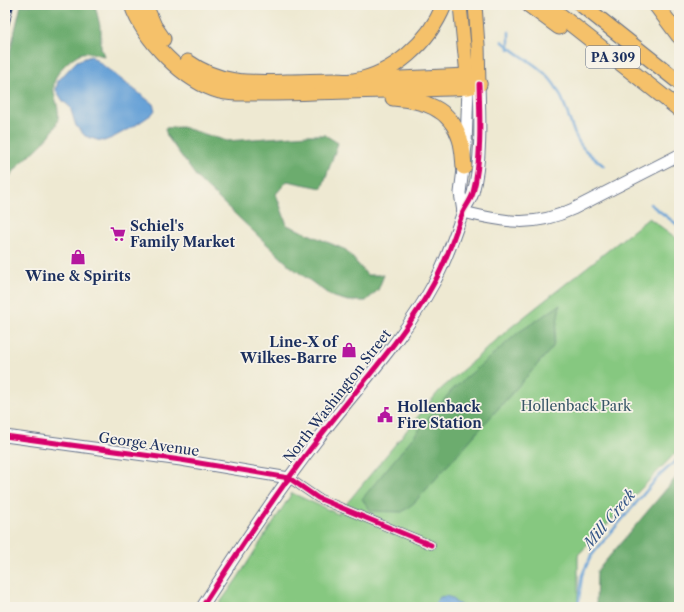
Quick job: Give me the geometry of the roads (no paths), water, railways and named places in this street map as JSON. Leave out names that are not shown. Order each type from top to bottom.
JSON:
[{"type":"highway","points":[[132,5],[136,18],[160,51],[178,67],[199,82],[221,91],[234,93],[290,93],[471,82]]},
{"type":"highway","points":[[145,5],[160,36],[172,50],[194,66],[212,76],[230,81],[249,83],[354,81],[471,82]]},
{"type":"highway","points":[[354,81],[381,71],[397,63],[411,53],[428,33],[444,5]]},
{"type":"highway","points":[[529,5],[596,55],[664,97]]},
{"type":"highway","name":"PA 309","points":[[547,5],[679,109]]},
{"type":"highway","name":"PA 309","points":[[582,5],[679,82]]},
{"type":"highway","points":[[656,5],[679,36]]},
{"type":"highway","points":[[290,93],[314,99],[382,97],[420,101],[430,105],[438,109],[452,123],[459,137],[464,167]]},
{"type":"main road","points":[[460,5],[471,82]]},
{"type":"main road","points":[[471,82],[478,45],[475,5]]},
{"type":"street","points":[[471,82],[464,167],[460,193],[463,212],[507,221],[530,221],[551,217],[573,209],[679,155]]},
{"type":"street","name":"North Washington Street","points":[[202,607],[290,478],[318,439],[397,339],[434,283],[446,259],[463,212],[472,194],[478,159],[480,126],[471,82]]},
{"type":"street","name":"George Avenue","points":[[5,436],[181,460],[290,478]]},
{"type":"street","points":[[290,478],[318,498],[431,545]]},
{"type":"water","points":[[91,56],[153,104],[155,110],[152,114],[136,125],[104,141],[85,136],[76,126],[70,107],[63,101],[56,90],[58,81],[77,61]]},
{"type":"water","points":[[446,596],[452,598],[455,602],[464,607],[435,607],[436,602],[440,597]]},
{"type":"waterway","points":[[509,32],[509,49]]},
{"type":"waterway","points":[[502,41],[539,68],[552,81],[561,96],[580,144],[604,166]]},
{"type":"waterway","points":[[650,204],[679,226]]},
{"type":"waterway","name":"Mill Creek","points":[[578,607],[582,575],[591,556],[659,476],[679,458]]},
{"type":"railway","points":[[5,34],[12,5]]},
{"type":"place","name":"Schiel's Family Market","points":[[118,234]]},
{"type":"place","name":"Wine & Spirits","points":[[78,257]]},
{"type":"place","name":"Line-X of Wilkes-Barre","points":[[349,350]]},
{"type":"place","name":"Hollenback Fire Station","points":[[385,415]]},
{"type":"park label","name":"Hollenback Park","points":[[576,406]]}]
